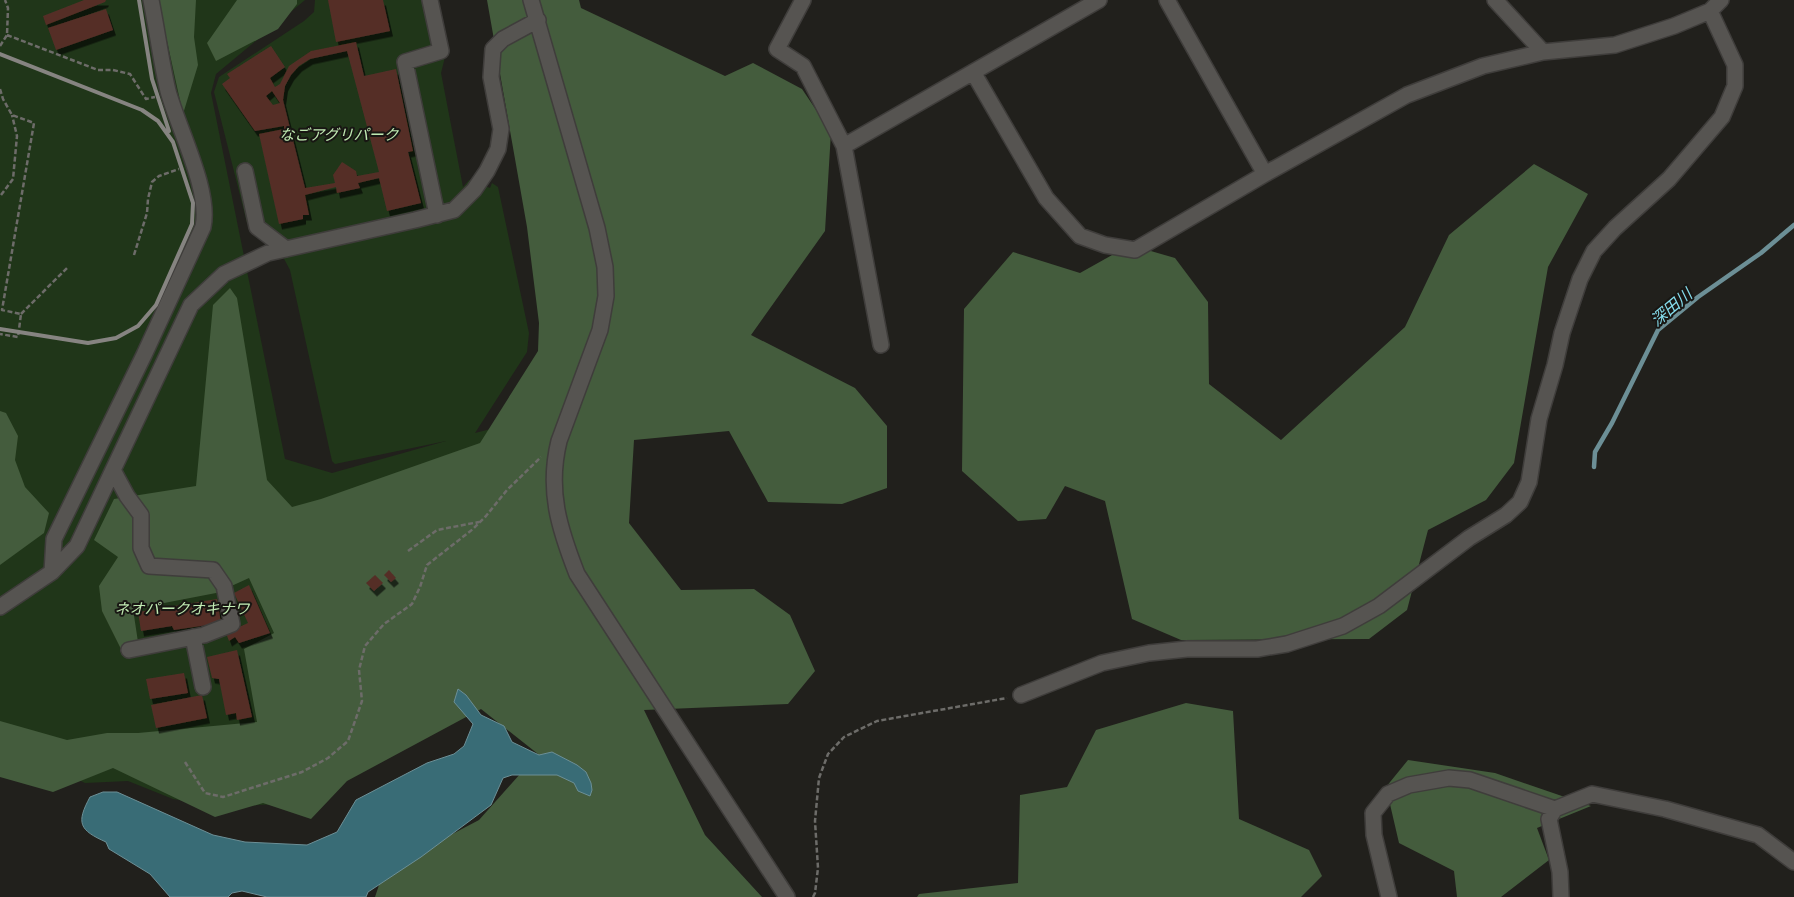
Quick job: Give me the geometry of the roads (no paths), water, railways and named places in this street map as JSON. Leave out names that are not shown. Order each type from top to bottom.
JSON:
[{"type":"street","points":[[52,572],[54,540],[144,355],[203,228],[205,217],[203,196],[168,91],[151,0]]},
{"type":"street","points":[[430,0],[441,51],[406,62],[437,215]]},
{"type":"street","points":[[532,0],[597,228],[605,277],[606,296],[600,330],[558,440],[554,458],[555,508],[564,540],[577,574],[786,897]]},
{"type":"street","points":[[804,0],[777,49],[803,66],[844,146],[881,345]]},
{"type":"street","points":[[844,146],[1098,0]]},
{"type":"street","points":[[1167,0],[1264,174]]},
{"type":"street","points":[[1495,0],[1544,52]]},
{"type":"street","points":[[973,72],[1046,198],[1080,236],[1105,245],[1135,250],[1264,174],[1407,95],[1484,66],[1544,52],[1616,45],[1674,26],[1710,11],[1721,0]]},
{"type":"street","points":[[1021,695],[1102,663],[1149,653],[1187,649],[1257,649],[1287,644],[1343,626],[1379,606],[1470,538],[1506,515],[1520,502],[1529,482],[1539,419],[1562,333],[1580,278],[1594,252],[1615,228],[1669,179],[1722,117],[1735,86],[1734,65],[1710,11]]},
{"type":"street","points":[[0,607],[52,572],[77,546],[191,305],[224,274],[268,253],[454,210],[474,190],[487,171],[498,149],[501,129],[491,77],[492,49],[503,39],[538,20]]},
{"type":"street","points":[[245,171],[257,227],[286,249]]},
{"type":"street","points":[[113,470],[127,496],[141,515],[141,548],[149,566],[214,570],[224,586],[232,624],[204,635],[129,650]]},
{"type":"street","points":[[193,637],[203,686]]},
{"type":"street","points":[[1389,897],[1374,835],[1373,813],[1388,794],[1409,785],[1449,778],[1470,780],[1555,808],[1592,794],[1665,809],[1758,834],[1794,862]]},
{"type":"street","points":[[1555,808],[1549,819],[1560,872],[1561,897]]},
{"type":"water","points":[[458,689],[466,695],[481,715],[504,726],[512,742],[539,755],[552,752],[586,772],[591,783],[592,790],[590,796],[578,791],[574,783],[557,775],[512,775],[503,778],[491,805],[421,857],[368,892],[366,897],[267,897],[242,891],[232,893],[228,897],[170,897],[150,874],[109,849],[106,842],[90,834],[83,825],[83,813],[90,797],[103,792],[117,792],[213,835],[245,842],[307,845],[337,832],[356,800],[427,763],[454,754],[464,746],[473,724],[454,702]]},
{"type":"waterway","name":"深田川","points":[[1594,467],[1595,452],[1612,423],[1658,330],[1698,297],[1761,253],[1794,225]]},
{"type":"railway","points":[[139,0],[152,79],[169,131]]},
{"type":"railway","points":[[0,54],[142,110],[158,121],[173,142],[193,203],[192,224],[156,305],[138,326],[116,338],[88,343],[0,329]]},
{"type":"park label","name":"なごアグリパーク","points":[[339,134]]},
{"type":"park label","name":"ネオパークオキナワ","points":[[182,608]]}]
